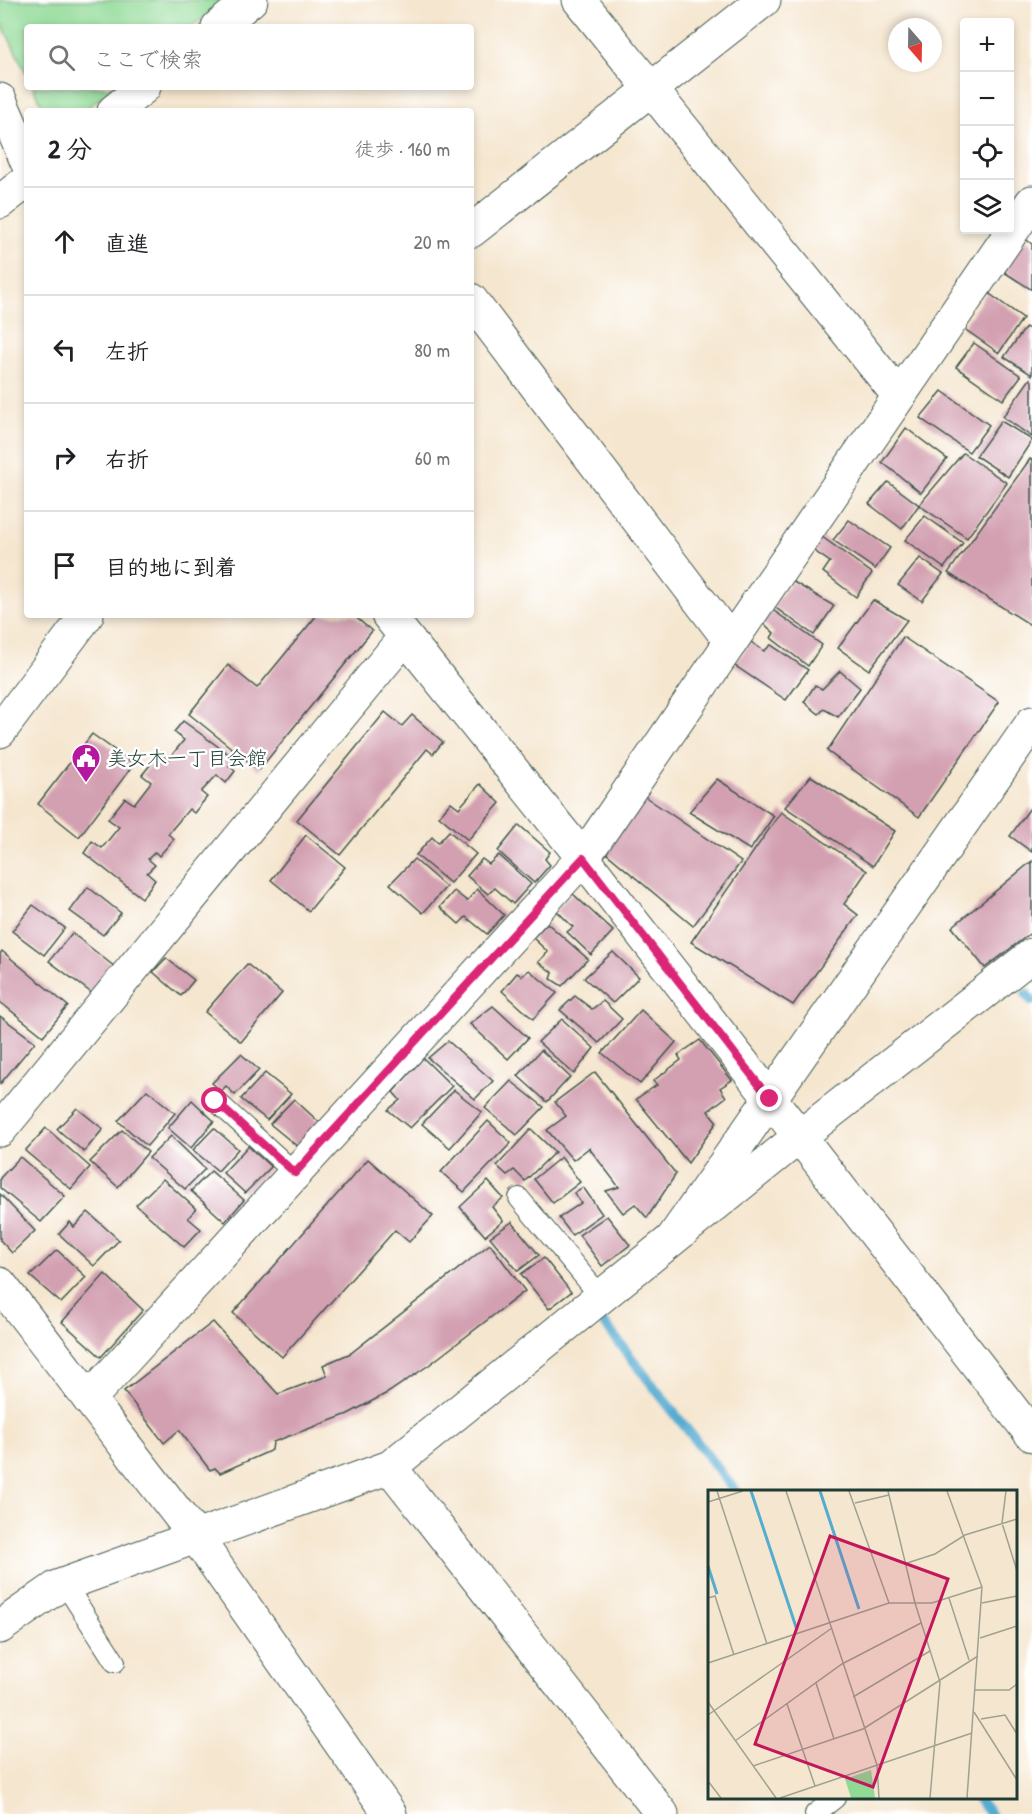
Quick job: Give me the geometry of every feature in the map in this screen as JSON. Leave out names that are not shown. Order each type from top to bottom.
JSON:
[{"type":"street","points":[[222,24],[251,0]]},
{"type":"street","points":[[579,0],[899,396]]},
{"type":"street","points":[[474,229],[764,0]]},
{"type":"street","points":[[118,108],[140,90]]},
{"type":"street","points":[[0,100],[24,155]]},
{"type":"street","points":[[0,202],[24,183]]},
{"type":"street","points":[[89,1399],[583,858],[1032,202]]},
{"type":"street","points":[[474,304],[731,642]]},
{"type":"street","points":[[0,731],[85,618]]},
{"type":"street","points":[[0,1130],[396,626],[583,858],[1032,1435]]},
{"type":"street","points":[[673,1238],[1032,723]]},
{"type":"street","points":[[0,1627],[57,1587],[390,1467],[799,1137],[1032,955]]},
{"type":"street","points":[[0,1284],[196,1537],[382,1811]]},
{"type":"street","points":[[390,1467],[662,1814]]},
{"type":"lane","points":[[215,1101],[295,1173]]},
{"type":"lane","points":[[519,1198],[601,1297]]},
{"type":"lane","points":[[65,1584],[115,1662]]},
{"type":"lane","points":[[815,1814],[833,1799]]},
{"type":"green space","points":[[0,0],[226,0],[195,24],[24,24],[24,69],[0,20]]},
{"type":"green space","points":[[34,90],[110,90],[87,108],[44,108]]},
{"type":"building","points":[[1025,239],[1032,244],[1032,290],[1004,272]]},
{"type":"building","points":[[987,292],[1023,318],[999,353],[963,328]]},
{"type":"building","points":[[1026,327],[1032,331],[1032,375],[1004,357]]},
{"type":"building","points":[[974,343],[1021,376],[1003,400],[956,367]]},
{"type":"building","points":[[1030,379],[1032,381],[1032,437],[1003,417]]},
{"type":"building","points":[[942,391],[989,425],[969,452],[920,418]]},
{"type":"building","points":[[1001,421],[1032,440],[1008,477],[976,456]]},
{"type":"building","points":[[906,428],[947,459],[921,493],[882,462]]},
{"type":"building","points":[[963,453],[1007,483],[967,538],[919,505]]},
{"type":"building","points":[[1030,459],[1032,460],[1032,626],[948,573]]},
{"type":"building","points":[[888,482],[919,505],[902,529],[869,504]]},
{"type":"building","points":[[925,516],[963,543],[944,568],[905,540]]},
{"type":"building","points":[[849,520],[890,548],[875,569],[833,540]]},
{"type":"building","points":[[818,534],[872,573],[856,597],[823,572],[830,562],[810,548]]},
{"type":"building","points":[[920,558],[943,574],[922,601],[898,585]]},
{"type":"building","points":[[792,581],[834,606],[814,635],[773,606]]},
{"type":"building","points":[[873,600],[907,620],[869,670],[838,648]]},
{"type":"building","points":[[770,608],[822,645],[808,666],[771,638],[774,633],[759,619]]},
{"type":"building","points":[[315,618],[357,618],[372,631],[259,770],[189,714],[228,665],[257,688]]},
{"type":"building","points":[[903,637],[999,702],[919,817],[827,751]]},
{"type":"building","points":[[751,642],[764,651],[771,645],[808,670],[786,700],[734,665]]},
{"type":"building","points":[[840,671],[860,688],[838,717],[824,709],[819,714],[804,702],[815,685],[822,689]]},
{"type":"building","points":[[385,712],[402,726],[412,715],[443,742],[433,754],[427,749],[340,855],[297,820]]},
{"type":"building","points":[[183,721],[235,759],[229,766],[235,771],[226,783],[217,775],[201,792],[207,797],[194,813],[189,809],[168,834],[174,839],[159,856],[155,852],[148,859],[155,865],[147,873],[155,880],[142,898],[84,853],[92,841],[102,848],[119,827],[108,819],[125,798],[134,804],[151,782],[142,775],[159,754],[168,760],[184,740],[174,732]]},
{"type":"building","name":"美女木一丁目会館","points":[[92,734],[134,764],[79,837],[38,804]]},
{"type":"building","points":[[811,776],[895,831],[873,866],[785,807]]},
{"type":"building","points":[[717,779],[774,816],[750,850],[689,812]]},
{"type":"building","points":[[480,784],[500,803],[468,840],[439,816],[451,802],[459,808]]},
{"type":"building","points":[[641,794],[741,862],[693,926],[605,852]]},
{"type":"building","points":[[1030,808],[1032,810],[1032,852],[1010,836]]},
{"type":"building","points":[[781,812],[867,871],[844,904],[858,915],[793,1005],[691,942]]},
{"type":"building","points":[[519,825],[550,852],[545,859],[550,865],[534,883],[498,851]]},
{"type":"building","points":[[449,831],[476,854],[450,883],[416,855],[432,837],[438,843]]},
{"type":"building","points":[[306,835],[345,867],[309,911],[271,880]]},
{"type":"building","points":[[499,855],[531,884],[513,904],[495,888],[488,894],[467,876],[482,859],[489,864]]},
{"type":"building","points":[[414,859],[446,887],[423,913],[390,884]]},
{"type":"building","points":[[1032,861],[1032,932],[985,968],[952,927]]},
{"type":"building","points":[[88,887],[121,913],[103,935],[70,911]]},
{"type":"building","points":[[477,889],[504,915],[487,934],[466,917],[459,924],[440,907],[454,891],[467,901]]},
{"type":"building","points":[[572,893],[613,931],[591,955],[567,932],[573,927],[556,910]]},
{"type":"building","points":[[33,905],[65,928],[44,955],[12,931]]},
{"type":"building","points":[[547,923],[588,959],[562,986],[551,979],[553,973],[538,962],[548,952],[533,938]]},
{"type":"building","points":[[72,933],[115,967],[93,994],[49,961]]},
{"type":"building","points":[[2,951],[68,1006],[43,1036],[0,1002],[0,954]]},
{"type":"building","points":[[613,952],[639,977],[613,1003],[584,978]]},
{"type":"building","points":[[166,958],[194,980],[181,996],[153,972]]},
{"type":"building","points":[[247,964],[282,993],[241,1042],[205,1012]]},
{"type":"building","points":[[529,970],[557,993],[533,1019],[502,991],[517,973],[522,976]]},
{"type":"building","points":[[575,996],[592,1009],[603,1001],[622,1019],[599,1043],[560,1010]]},
{"type":"building","points":[[493,1006],[528,1038],[508,1059],[470,1024]]},
{"type":"building","points":[[641,1010],[676,1042],[640,1084],[602,1053]]},
{"type":"building","points":[[0,1016],[35,1042],[0,1084]]},
{"type":"building","points":[[562,1019],[594,1048],[574,1074],[538,1042]]},
{"type":"building","points":[[700,1040],[732,1080],[720,1088],[726,1097],[708,1111],[717,1122],[688,1163],[636,1099],[657,1085],[653,1081],[681,1060],[678,1055]]},
{"type":"building","points":[[448,1041],[493,1081],[475,1099],[428,1058]]},
{"type":"building","points":[[541,1050],[570,1077],[547,1102],[518,1076]]},
{"type":"building","points":[[241,1054],[259,1070],[235,1095],[226,1086],[221,1091],[212,1083]]},
{"type":"building","points":[[423,1058],[452,1086],[410,1128],[388,1110],[400,1100],[393,1092]]},
{"type":"building","points":[[595,1072],[676,1174],[647,1218],[635,1204],[623,1213],[606,1191],[619,1187],[589,1148],[573,1160],[547,1130],[566,1116],[555,1102]]},
{"type":"building","points":[[265,1073],[291,1094],[267,1120],[241,1099]]},
{"type":"building","points":[[511,1081],[544,1107],[517,1135],[485,1108]]},
{"type":"building","points":[[147,1090],[175,1113],[147,1146],[118,1121]]},
{"type":"building","points":[[454,1090],[482,1112],[450,1148],[422,1124]]},
{"type":"building","points":[[294,1099],[320,1123],[298,1147],[270,1124]]},
{"type":"building","points":[[192,1100],[214,1121],[191,1148],[168,1128]]},
{"type":"building","points":[[77,1108],[103,1129],[84,1152],[57,1129]]},
{"type":"building","points":[[488,1121],[511,1143],[464,1192],[441,1172]]},
{"type":"building","points":[[46,1128],[90,1167],[71,1189],[25,1151]]},
{"type":"building","points":[[214,1128],[238,1149],[218,1171],[193,1150]]},
{"type":"building","points":[[531,1129],[555,1152],[525,1181],[514,1170],[507,1175],[497,1166]]},
{"type":"building","points":[[122,1130],[148,1152],[118,1187],[90,1162]]},
{"type":"building","points":[[171,1136],[205,1169],[185,1189],[149,1158]]},
{"type":"building","points":[[248,1146],[271,1167],[245,1193],[223,1173]]},
{"type":"building","points":[[20,1157],[65,1196],[41,1222],[0,1188],[0,1178]]},
{"type":"building","points":[[561,1157],[580,1182],[553,1203],[534,1179]]},
{"type":"building","points":[[368,1159],[433,1216],[409,1242],[395,1230],[282,1357],[233,1313]]},
{"type":"building","points":[[211,1171],[244,1200],[225,1222],[191,1191]]},
{"type":"building","points":[[163,1179],[196,1209],[188,1218],[201,1229],[184,1247],[136,1205]]},
{"type":"building","points":[[488,1181],[503,1198],[492,1207],[503,1221],[485,1236],[460,1207]]},
{"type":"building","points":[[583,1187],[602,1214],[572,1235],[559,1218],[581,1203],[574,1193]]},
{"type":"building","points":[[0,1194],[35,1231],[12,1253],[0,1240]]},
{"type":"building","points":[[88,1212],[119,1240],[94,1266],[59,1234],[70,1222],[74,1227]]},
{"type":"building","points":[[607,1216],[630,1245],[602,1266],[579,1235]]},
{"type":"building","points":[[512,1222],[539,1255],[518,1271],[490,1237]]},
{"type":"building","points":[[490,1244],[525,1291],[429,1365],[389,1392],[348,1414],[273,1442],[272,1450],[220,1473],[215,1468],[210,1470],[179,1430],[164,1443],[124,1391],[213,1322],[278,1394],[327,1376],[323,1365],[351,1353]]},
{"type":"building","points":[[57,1250],[86,1277],[61,1303],[30,1276]]},
{"type":"building","points":[[544,1258],[571,1292],[549,1309],[521,1274]]},
{"type":"building","points":[[105,1274],[143,1310],[101,1357],[62,1322]]},
{"type":"waterway","points":[[1026,994],[1032,1001]]},
{"type":"waterway","points":[[604,1323],[734,1490]]},
{"type":"waterway","points":[[978,1799],[990,1814]]},
{"type":"place","name":"美女木一丁目会館","points":[[86,784]]},
{"type":"route","points":[[215,1101],[295,1173],[583,858],[770,1099]]}]
